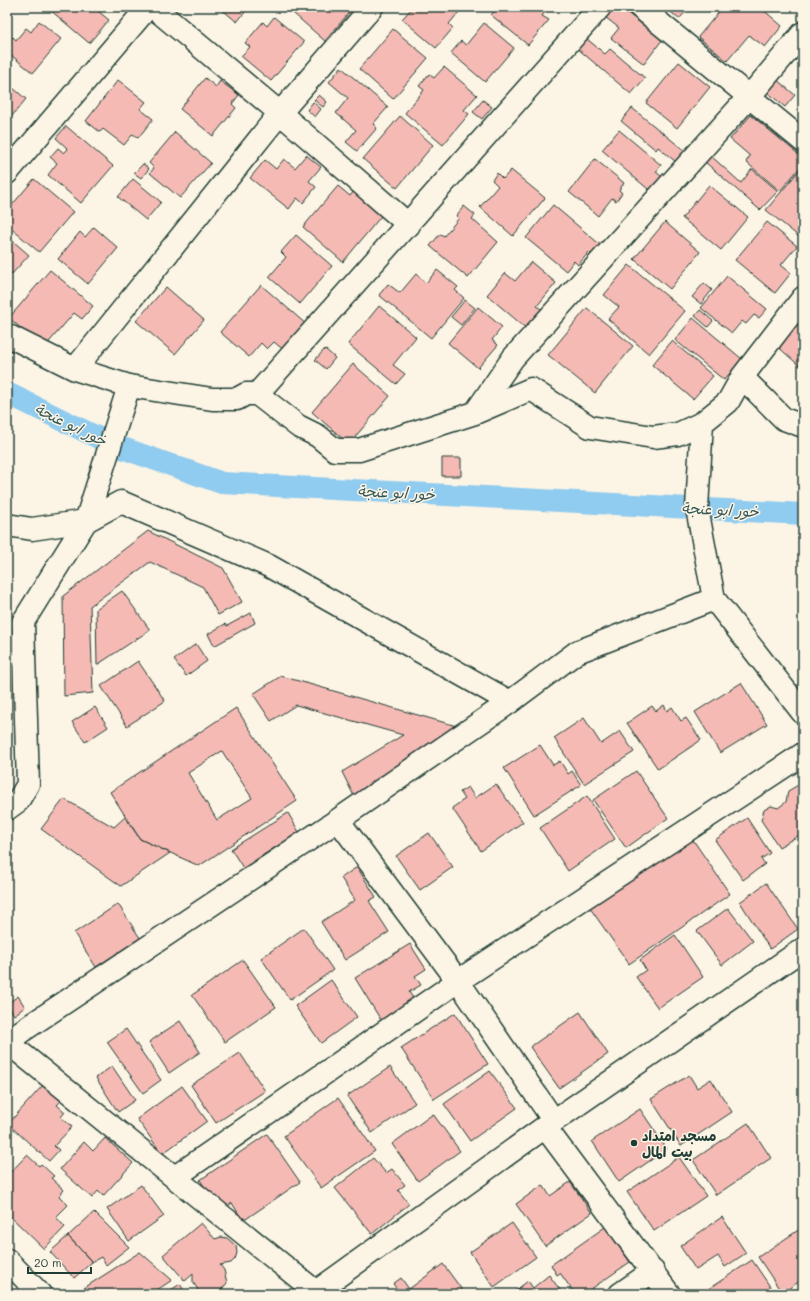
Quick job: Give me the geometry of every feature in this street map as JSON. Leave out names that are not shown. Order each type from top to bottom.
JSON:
[{"type":"street","points":[[7,174],[148,7]]},
{"type":"street","points":[[153,7],[280,113],[409,225]]},
{"type":"street","points":[[75,369],[280,113],[372,7]]},
{"type":"street","points":[[257,394],[409,225],[600,7]]},
{"type":"street","points":[[640,7],[803,141]]},
{"type":"street","points":[[475,413],[513,358],[749,97],[803,33]]},
{"type":"street","points":[[7,335],[75,369],[129,386],[212,399],[237,399],[246,394],[257,394],[298,426],[318,436],[335,450],[359,450],[475,413],[531,389],[590,427],[653,437],[678,434],[702,423],[728,402],[742,377],[803,298]]},
{"type":"street","points":[[742,377],[784,419],[803,426]]},
{"type":"street","points":[[7,809],[18,800],[28,784],[23,622],[86,521],[129,386]]},
{"type":"street","points":[[702,423],[697,508],[714,599],[801,704]]},
{"type":"street","points":[[7,525],[32,529],[86,521],[121,502],[270,566],[510,702]]},
{"type":"street","points":[[714,599],[577,652],[510,702],[338,820],[7,1042],[175,1177],[314,1293],[550,1124],[803,949]]},
{"type":"street","points":[[175,1177],[458,981],[803,754]]},
{"type":"street","points":[[338,820],[458,981],[550,1124],[669,1294]]},
{"type":"street","points":[[7,1260],[40,1294]]},
{"type":"street","points":[[620,1294],[653,1271]]},
{"type":"building","points":[[50,7],[93,7],[109,20],[89,43],[49,9]]},
{"type":"building","points":[[219,7],[249,7],[237,22]]},
{"type":"building","points":[[286,7],[354,7],[325,41]]},
{"type":"building","points":[[413,7],[463,7],[449,24],[453,28],[436,48],[402,19]]},
{"type":"building","points":[[498,7],[549,7],[542,16],[549,20],[528,45],[491,15]]},
{"type":"building","points":[[613,7],[620,7],[662,40],[644,64],[611,38],[619,28],[605,17]]},
{"type":"building","points":[[665,7],[690,7],[679,19]]},
{"type":"building","points":[[723,7],[760,7],[782,26],[765,47],[749,35],[727,61],[698,37]]},
{"type":"building","points":[[274,17],[304,42],[271,81],[241,56],[250,47],[245,43],[263,22],[267,26]]},
{"type":"building","points":[[39,21],[61,39],[33,73],[7,52],[7,43],[13,37],[16,40],[26,28],[31,32]]},
{"type":"building","points":[[484,23],[514,48],[485,82],[451,53],[461,41],[466,45]]},
{"type":"building","points":[[393,29],[428,58],[393,99],[359,69]]},
{"type":"building","points":[[587,39],[605,54],[610,49],[645,78],[631,94],[578,49]]},
{"type":"building","points":[[679,62],[710,87],[677,128],[646,103]]},
{"type":"building","points":[[341,67],[388,107],[373,124],[377,128],[357,151],[346,142],[356,130],[336,113],[348,98],[329,82]]},
{"type":"building","points":[[444,67],[477,95],[464,110],[469,114],[443,145],[405,113],[424,90],[419,86],[429,74],[434,78]]},
{"type":"building","points":[[205,78],[216,87],[220,81],[239,95],[232,104],[236,108],[213,136],[180,109]]},
{"type":"building","points":[[776,79],[795,95],[785,107],[766,91]]},
{"type":"building","points":[[118,80],[146,102],[140,109],[153,119],[138,138],[133,134],[124,145],[103,129],[100,132],[86,121]]},
{"type":"building","points":[[7,83],[26,99],[7,122]]},
{"type":"building","points":[[319,95],[327,102],[323,107],[314,100]]},
{"type":"building","points":[[483,100],[492,107],[482,119],[473,112]]},
{"type":"building","points":[[313,102],[321,109],[315,117],[307,110]]},
{"type":"building","points":[[632,108],[685,151],[676,162],[658,147],[656,150],[621,121]]},
{"type":"building","points":[[751,115],[803,158],[803,164],[780,191],[746,162],[750,156],[730,139]]},
{"type":"building","points":[[400,116],[433,145],[397,188],[363,159]]},
{"type":"building","points":[[66,126],[113,166],[81,203],[48,175],[57,163],[50,157],[58,148],[64,153],[68,149],[56,138]]},
{"type":"building","points":[[619,130],[661,165],[656,172],[667,181],[655,195],[602,150]]},
{"type":"building","points":[[175,132],[211,163],[180,198],[150,173],[154,168],[149,163]]},
{"type":"building","points":[[306,155],[321,167],[309,181],[316,187],[303,203],[297,198],[289,209],[250,178],[265,160],[276,169],[284,159],[295,168]]},
{"type":"building","points":[[711,156],[741,183],[752,169],[778,191],[760,210],[705,162]]},
{"type":"building","points":[[595,159],[624,183],[619,190],[622,193],[616,201],[612,198],[598,216],[569,192]]},
{"type":"building","points":[[143,164],[149,169],[141,178],[134,173]]},
{"type":"building","points":[[802,167],[803,168],[803,240],[766,210]]},
{"type":"building","points":[[511,170],[545,198],[513,236],[480,207],[498,186],[492,180],[497,173],[503,179]]},
{"type":"building","points":[[34,179],[73,212],[39,252],[7,225],[7,211]]},
{"type":"building","points":[[133,179],[161,202],[146,220],[118,197]]},
{"type":"building","points":[[709,185],[748,217],[721,250],[682,218]]},
{"type":"building","points":[[338,186],[350,196],[354,191],[382,215],[343,262],[303,227]]},
{"type":"building","points":[[553,205],[603,247],[594,257],[589,252],[578,265],[574,261],[566,271],[526,238]]},
{"type":"building","points":[[464,206],[475,215],[472,219],[498,242],[468,278],[430,246],[440,234],[444,236],[459,218],[456,216]]},
{"type":"building","points":[[665,222],[700,252],[670,289],[634,259]]},
{"type":"building","points":[[767,222],[797,246],[781,265],[791,273],[775,293],[735,260]]},
{"type":"building","points":[[94,227],[118,248],[88,284],[58,259],[80,232],[85,237]]},
{"type":"building","points":[[296,235],[332,266],[300,304],[269,277],[286,257],[281,252]]},
{"type":"building","points":[[7,236],[29,255],[12,274],[7,270]]},
{"type":"building","points":[[531,262],[556,283],[537,306],[545,312],[529,331],[487,295],[505,273],[515,281]]},
{"type":"building","points":[[629,265],[685,311],[649,354],[608,319],[619,307],[604,295]]},
{"type":"building","points":[[50,270],[93,306],[82,319],[74,313],[44,348],[9,318]]},
{"type":"building","points":[[437,270],[458,287],[455,290],[464,298],[431,338],[379,295],[388,284],[400,293],[416,274],[426,283]]},
{"type":"building","points":[[727,276],[767,309],[759,318],[754,315],[746,324],[742,321],[732,333],[701,308]]},
{"type":"building","points":[[704,283],[712,290],[701,304],[692,297]]},
{"type":"building","points":[[261,285],[307,325],[285,351],[274,342],[267,349],[261,343],[249,357],[220,332]]},
{"type":"building","points":[[166,287],[204,320],[175,354],[136,321]]},
{"type":"building","points":[[465,300],[475,308],[461,325],[451,317]]},
{"type":"building","points":[[379,306],[416,337],[393,365],[405,374],[396,384],[348,344]]},
{"type":"building","points":[[478,307],[502,327],[492,340],[498,345],[478,368],[448,343]]},
{"type":"building","points":[[587,308],[633,346],[595,393],[548,355]]},
{"type":"building","points":[[700,310],[713,321],[708,327],[695,316]]},
{"type":"building","points":[[803,313],[803,369],[776,345]]},
{"type":"building","points":[[693,318],[742,359],[724,380],[675,340]]},
{"type":"building","points":[[672,341],[713,376],[693,399],[652,365]]},
{"type":"building","points":[[325,349],[335,358],[326,369],[315,360]]},
{"type":"building","points":[[353,364],[390,396],[349,444],[312,412]]},
{"type":"building","points":[[442,458],[461,458],[461,476],[442,476]]},
{"type":"building","points":[[148,531],[223,568],[242,602],[218,615],[203,587],[150,562],[90,606],[93,693],[64,696],[63,596]]},
{"type":"building","points":[[122,591],[150,630],[97,665],[96,609]]},
{"type":"building","points":[[251,613],[255,623],[214,646],[208,634],[225,624],[227,626]]},
{"type":"building","points":[[196,644],[207,661],[186,676],[174,660]]},
{"type":"building","points":[[138,661],[165,701],[127,726],[101,686]]},
{"type":"building","points":[[281,676],[460,727],[354,796],[342,772],[403,735],[296,705],[271,721],[253,694]]},
{"type":"building","points":[[741,683],[767,724],[720,753],[695,712]]},
{"type":"building","points":[[664,705],[667,711],[672,707],[681,721],[686,718],[701,740],[658,769],[627,723],[652,706],[656,711]]},
{"type":"building","points":[[95,707],[108,727],[85,742],[72,722]]},
{"type":"building","points":[[236,708],[297,801],[199,866],[140,839],[110,792]],"holes":[[[222,751],[252,798],[217,820],[188,773]]]},
{"type":"building","points":[[584,718],[601,744],[620,731],[634,752],[584,784],[554,738]]},
{"type":"building","points":[[540,745],[553,765],[560,761],[568,774],[572,771],[581,785],[534,815],[504,768]]},
{"type":"building","points":[[636,771],[668,818],[626,848],[593,800]]},
{"type":"building","points":[[496,784],[523,822],[481,851],[452,808],[465,799],[460,792],[468,787],[475,798]]},
{"type":"building","points":[[800,784],[803,785],[803,833],[779,847],[761,820],[764,810],[771,806],[778,808],[786,802],[788,791]]},
{"type":"building","points":[[587,796],[615,839],[568,871],[540,828]]},
{"type":"building","points":[[64,799],[114,827],[125,817],[140,839],[170,853],[121,886],[41,829]]},
{"type":"building","points":[[288,813],[299,832],[243,868],[231,849]]},
{"type":"building","points":[[747,818],[770,853],[761,859],[765,864],[743,880],[715,840]]},
{"type":"building","points":[[429,833],[453,867],[420,890],[396,856]]},
{"type":"building","points":[[691,837],[730,894],[629,964],[590,908]]},
{"type":"building","points":[[357,867],[376,897],[369,901],[389,932],[345,960],[321,922],[355,900],[341,878]]},
{"type":"building","points":[[766,883],[798,929],[770,949],[740,902]]},
{"type":"building","points":[[118,904],[140,938],[96,967],[74,933]]},
{"type":"building","points":[[728,908],[753,941],[722,965],[697,931]]},
{"type":"building","points":[[304,928],[333,970],[290,1000],[261,958]]},
{"type":"building","points":[[675,935],[703,977],[658,1008],[636,977],[646,970],[640,960]]},
{"type":"building","points":[[410,944],[426,969],[415,976],[421,985],[409,992],[417,1004],[384,1025],[355,978]]},
{"type":"building","points":[[243,960],[276,1007],[225,1042],[192,995]]},
{"type":"building","points":[[331,980],[357,1017],[321,1043],[295,1006]]},
{"type":"building","points":[[18,996],[25,1007],[14,1015],[7,1004]]},
{"type":"building","points":[[580,1012],[608,1054],[559,1088],[530,1047]]},
{"type":"building","points":[[455,1013],[488,1064],[434,1099],[401,1048]]},
{"type":"building","points":[[180,1021],[200,1052],[169,1073],[149,1042]]},
{"type":"building","points":[[126,1029],[161,1080],[143,1093],[107,1042]]},
{"type":"building","points":[[240,1053],[265,1091],[216,1123],[191,1085]]},
{"type":"building","points":[[112,1066],[135,1100],[118,1112],[96,1078]]},
{"type":"building","points":[[390,1067],[415,1103],[372,1133],[347,1096]]},
{"type":"building","points":[[490,1071],[517,1108],[470,1141],[444,1104]]},
{"type":"building","points":[[689,1075],[697,1088],[711,1079],[732,1112],[681,1146],[651,1099]]},
{"type":"building","points":[[44,1084],[62,1100],[57,1105],[65,1112],[61,1117],[72,1127],[54,1146],[59,1150],[49,1161],[8,1124]]},
{"type":"building","points":[[182,1086],[207,1121],[162,1154],[137,1119]]},
{"type":"building","points":[[338,1098],[375,1151],[321,1188],[284,1136]]},
{"type":"building","points":[[640,1109],[667,1149],[619,1182],[592,1141]]},
{"type":"building","points":[[433,1114],[460,1151],[418,1181],[392,1144]]},
{"type":"building","points":[[748,1123],[771,1158],[716,1195],[693,1160]]},
{"type":"building","points":[[267,1134],[300,1182],[243,1221],[232,1203],[221,1211],[200,1180]]},
{"type":"building","points":[[105,1138],[133,1163],[103,1196],[98,1191],[92,1198],[60,1169],[84,1142],[93,1151]]},
{"type":"building","points":[[27,1155],[39,1166],[41,1164],[54,1176],[51,1178],[64,1190],[59,1196],[68,1205],[56,1217],[65,1227],[44,1249],[7,1213],[7,1176]]},
{"type":"building","points":[[679,1157],[706,1196],[654,1231],[627,1192]]},
{"type":"building","points":[[373,1158],[386,1173],[392,1169],[405,1185],[398,1190],[409,1204],[372,1234],[335,1188]]},
{"type":"building","points":[[570,1182],[592,1213],[545,1246],[516,1204],[543,1185],[550,1196]]},
{"type":"building","points":[[141,1185],[164,1216],[129,1241],[107,1209]]},
{"type":"building","points":[[94,1212],[129,1247],[106,1265],[101,1257],[92,1262],[68,1236]]},
{"type":"building","points":[[722,1217],[746,1253],[725,1267],[718,1256],[696,1270],[680,1246]]},
{"type":"building","points":[[201,1223],[215,1239],[221,1237],[227,1238],[236,1246],[237,1253],[235,1259],[231,1263],[220,1265],[224,1270],[227,1283],[218,1294],[200,1293],[193,1282],[193,1274],[185,1281],[163,1255]]},
{"type":"building","points":[[512,1223],[536,1257],[494,1287],[470,1252]]},
{"type":"building","points":[[605,1227],[630,1262],[584,1294],[575,1294],[560,1273],[557,1275],[551,1265]]},
{"type":"building","points":[[803,1227],[803,1279],[782,1293],[758,1257]]},
{"type":"building","points":[[68,1236],[92,1262],[74,1278],[50,1252]]},
{"type":"building","points":[[140,1252],[172,1280],[151,1294],[90,1294],[84,1288]]},
{"type":"building","points":[[752,1260],[775,1294],[701,1294]]},
{"type":"building","points":[[443,1264],[465,1294],[401,1294],[393,1284],[401,1278],[409,1289]]},
{"type":"building","points":[[549,1275],[563,1294],[511,1294],[528,1281],[533,1288]]},
{"type":"building","points":[[180,1284],[186,1294],[165,1294]]},
{"type":"waterway","name":"خور ابو عنجة","points":[[7,393],[111,444],[222,483],[803,514]]},
{"type":"place","name":"مسجد امتداد بيت المال","points":[[634,1143]]}]
